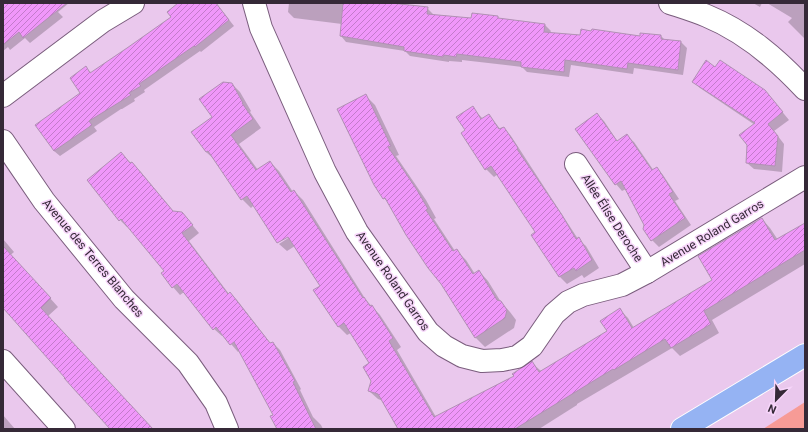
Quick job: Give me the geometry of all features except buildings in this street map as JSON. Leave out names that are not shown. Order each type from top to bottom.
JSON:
[{"type":"main road","points":[[682,429],[805,355]]},
{"type":"street","points":[[3,96],[103,21],[133,3]]},
{"type":"street","name":"Avenue Roland Garros","points":[[254,3],[261,28],[325,172],[357,232],[428,332],[444,346],[462,356],[482,361],[502,360],[517,357],[532,346],[554,314],[568,302],[583,295],[622,285],[647,272],[805,177]]},
{"type":"street","points":[[670,3],[708,16],[752,40],[786,68],[805,89]]},
{"type":"street","name":"Avenue des Terres Blanches","points":[[3,141],[44,201],[124,299],[188,363],[216,403],[227,429]]},
{"type":"street","name":"Allée Élise Deroche","points":[[576,164],[647,272]]},
{"type":"street","points":[[3,361],[64,429]]},
{"type":"shaded area","points":[[805,402],[805,429],[763,429]]}]
